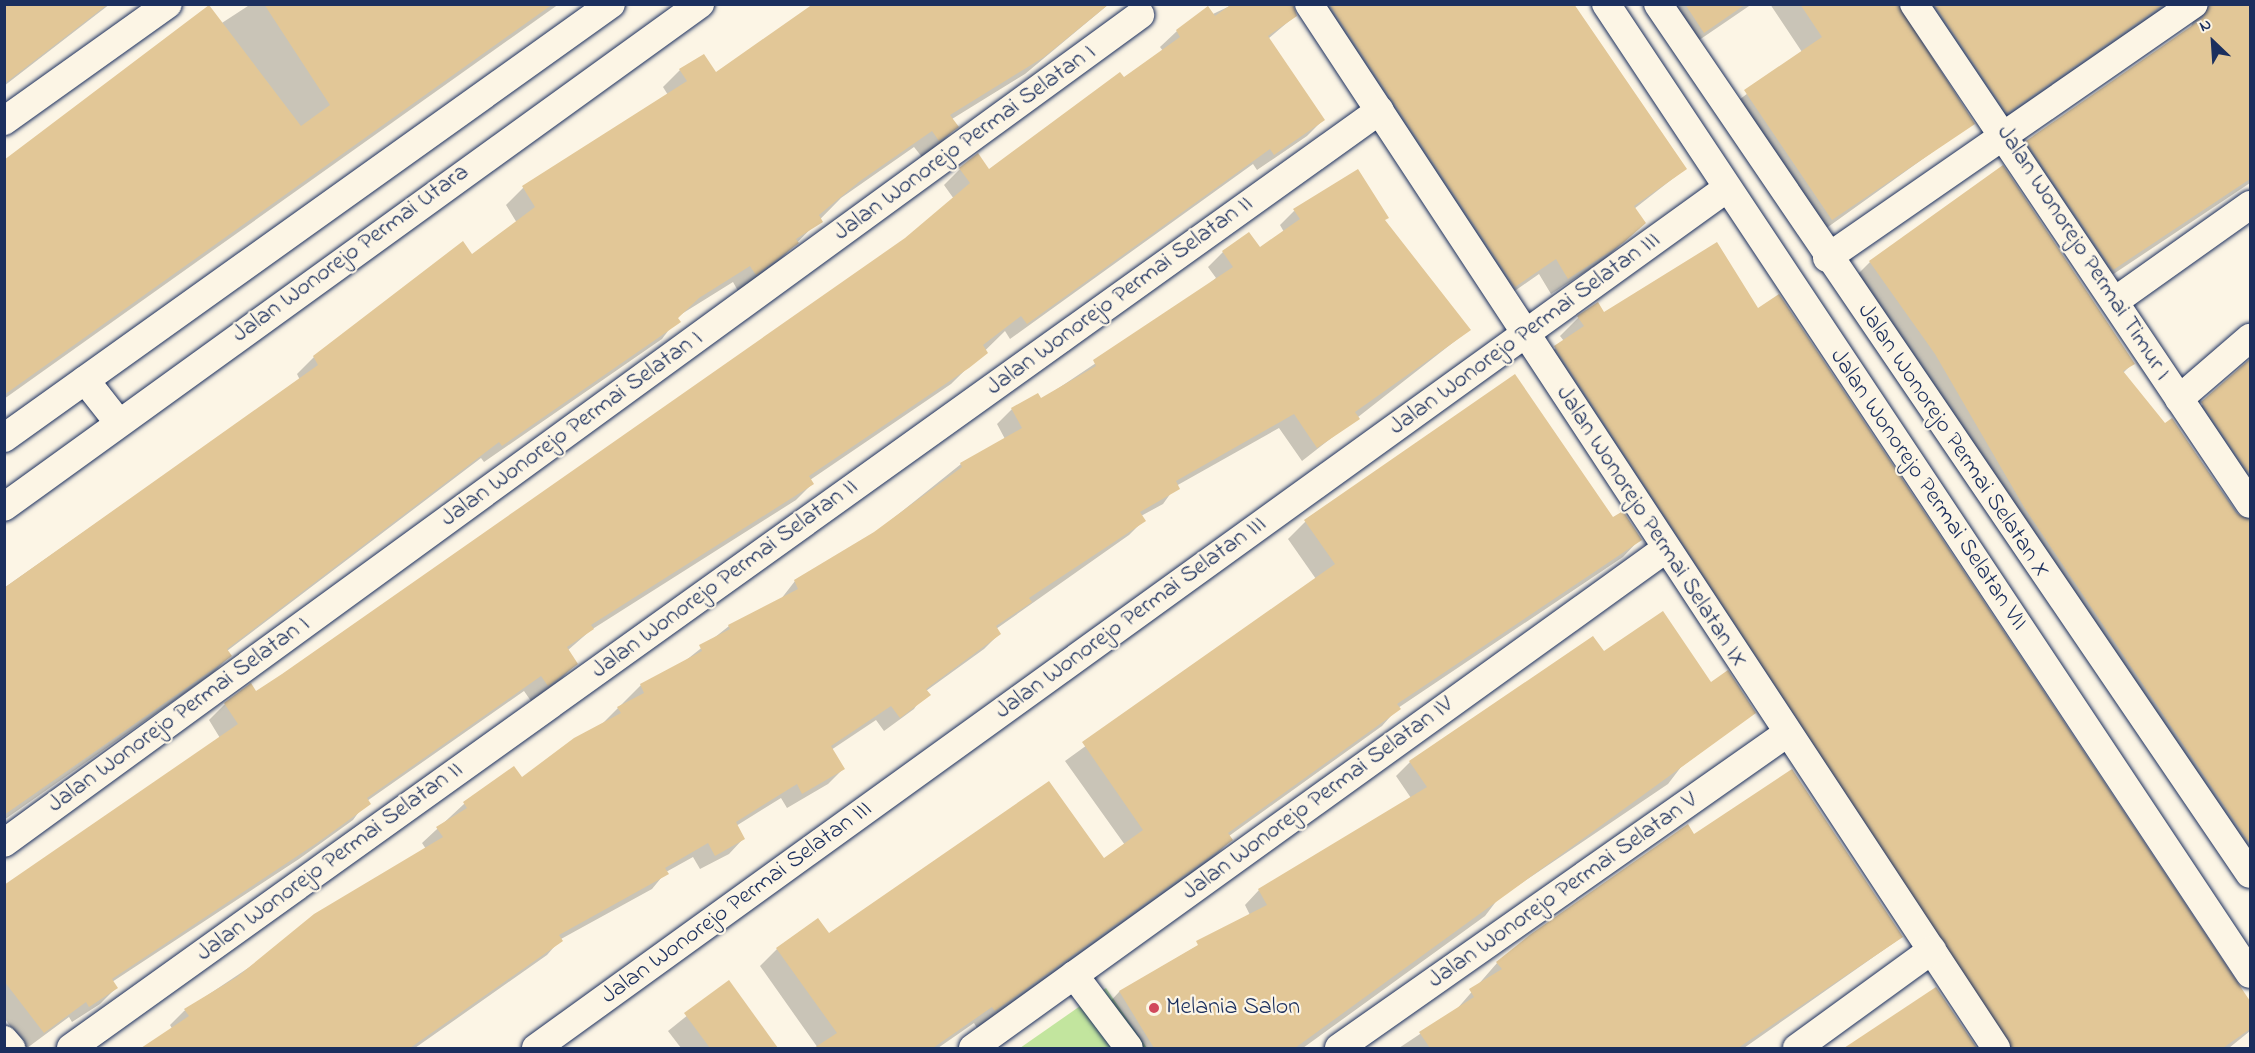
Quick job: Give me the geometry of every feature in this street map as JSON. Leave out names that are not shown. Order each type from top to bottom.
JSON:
[{"type":"street","points":[[4,122],[168,4]]},
{"type":"street","points":[[4,438],[611,4]]},
{"type":"street","name":"Jalan Wonorejo Permai Utara","points":[[4,507],[118,422],[700,4]]},
{"type":"street","name":"Jalan Wonorejo Permai Selatan IX","points":[[1309,4],[1664,549],[1996,1048]]},
{"type":"street","name":"Jalan Wonorejo Permai Selatan VII","points":[[1606,4],[2250,974]]},
{"type":"street","name":"Jalan Wonorejo Permai Selatan X","points":[[1658,4],[1827,258],[2250,874]]},
{"type":"street","name":"Jalan Wonorejo Permai Timur I","points":[[1914,4],[2007,135],[2250,504]]},
{"type":"street","points":[[1827,258],[2194,4]]},
{"type":"street","name":"Jalan Wonorejo Permai Selatan I","points":[[4,843],[1140,15]]},
{"type":"street","name":"Jalan Wonorejo Permai Selatan II","points":[[71,1048],[1380,110]]},
{"type":"street","name":"Jalan Wonorejo Permai Selatan III","points":[[536,1048],[1727,188]]},
{"type":"street","points":[[2115,301],[2250,205]]},
{"type":"street","points":[[2179,399],[2250,338]]},
{"type":"street","points":[[85,380],[118,422]]},
{"type":"street","name":"Jalan Wonorejo Permai Selatan IV","points":[[973,1048],[1664,549]]},
{"type":"street","name":"Jalan Wonorejo Permai Selatan V","points":[[1339,1048],[1786,734]]},
{"type":"street","points":[[1797,1048],[1932,950]]},
{"type":"street","points":[[1074,975],[1129,1048]]},
{"type":"street","points":[[4,1040],[11,1048]]},
{"type":"green space","points":[[1106,988],[1147,1048],[1020,1048]]},
{"type":"building","points":[[4,4],[108,4],[4,84]]},
{"type":"building","points":[[264,4],[553,4],[4,395],[4,160],[209,5],[301,126],[330,105]]},
{"type":"building","points":[[813,4],[1109,4],[1044,57],[950,115],[959,127],[939,141],[932,131],[860,181],[819,215],[823,222],[796,239],[799,243],[756,275],[750,266],[699,298],[678,318],[681,322],[502,446],[499,442],[227,649],[232,656],[4,815],[4,588],[318,365],[313,356],[463,241],[472,254],[535,207],[522,186],[687,81],[679,69],[704,54],[716,72]]},
{"type":"building","points":[[1232,4],[1293,4],[1297,16],[1268,36],[1325,120],[1274,155],[1270,149],[1027,324],[1021,316],[983,345],[988,353],[969,368],[809,476],[814,484],[591,625],[594,629],[567,647],[578,664],[548,686],[541,676],[367,798],[371,804],[317,843],[112,979],[118,988],[89,1007],[86,1002],[44,1033],[4,981],[4,885],[238,724],[224,703],[251,683],[256,691],[282,674],[905,238],[970,183],[959,168],[978,153],[989,169],[1120,72],[1124,77],[1180,37],[1176,30],[1208,6],[1215,16]]},
{"type":"building","points":[[1329,4],[1574,4],[1687,169],[1634,206],[1646,223],[1623,243],[1568,279],[1556,259],[1515,287]]},
{"type":"building","points":[[1685,4],[1746,4],[1704,33]]},
{"type":"building","points":[[1800,4],[1898,4],[1975,124],[1832,220],[1744,90],[1822,37]]},
{"type":"building","points":[[1934,4],[2164,4],[2007,113]]},
{"type":"building","points":[[2210,4],[2250,4],[2250,179],[2113,270],[2026,141],[2203,18]]},
{"type":"building","points":[[2003,165],[2135,364],[2123,371],[2165,423],[2172,418],[2236,513],[2250,520],[2250,844],[2024,507],[1935,354],[1869,261]]},
{"type":"building","points":[[1358,169],[1389,218],[1385,220],[1471,330],[1355,412],[1360,419],[1317,448],[1294,414],[1176,481],[1180,489],[1140,512],[1146,521],[1029,598],[1032,602],[996,626],[1001,634],[926,689],[931,695],[900,718],[891,706],[831,746],[845,769],[802,794],[797,784],[736,822],[745,839],[715,856],[708,843],[665,868],[669,874],[559,935],[563,941],[410,1048],[141,1048],[189,1016],[184,1009],[237,977],[314,914],[443,837],[436,827],[467,808],[463,802],[514,766],[522,777],[574,738],[621,713],[617,707],[644,693],[640,684],[702,651],[699,645],[730,629],[728,625],[798,589],[794,580],[874,532],[962,467],[960,463],[1022,428],[1011,408],[1038,393],[1041,398],[1096,366],[1093,360],[1233,267],[1222,251],[1249,232],[1260,247],[1300,219],[1293,209]]},
{"type":"building","points":[[1717,242],[1758,308],[1779,294],[2250,1001],[2250,1029],[2223,1048],[2012,1048],[1554,346],[1584,326],[1577,316],[1598,302],[1604,312]]},
{"type":"building","points":[[2250,359],[2250,475],[2201,402]]},
{"type":"building","points":[[1515,374],[1613,517],[1623,511],[1642,540],[1397,704],[1401,709],[1228,833],[1233,840],[995,1011],[992,1007],[933,1048],[814,1048],[837,1033],[776,948],[818,918],[829,933],[1049,781],[1104,858],[1143,830],[1082,742],[1335,564],[1304,520]]},
{"type":"building","points":[[1663,611],[1711,682],[1728,670],[1756,713],[1295,1048],[1154,1048],[1119,991],[1198,945],[1196,941],[1267,905],[1258,889],[1427,787],[1409,761],[1593,636],[1604,651]]},
{"type":"building","points":[[1792,769],[1903,937],[1738,1048],[1430,1048],[1419,1032],[1474,997],[1469,989],[1502,969],[1496,962],[1531,934],[1688,824],[1694,834]]},
{"type":"building","points":[[729,980],[778,1048],[710,1048],[684,1013]]},
{"type":"building","points":[[1936,987],[1977,1048],[1844,1048]]},
{"type":"place","name":"Melania Salon","points":[[1154,1008]]}]
